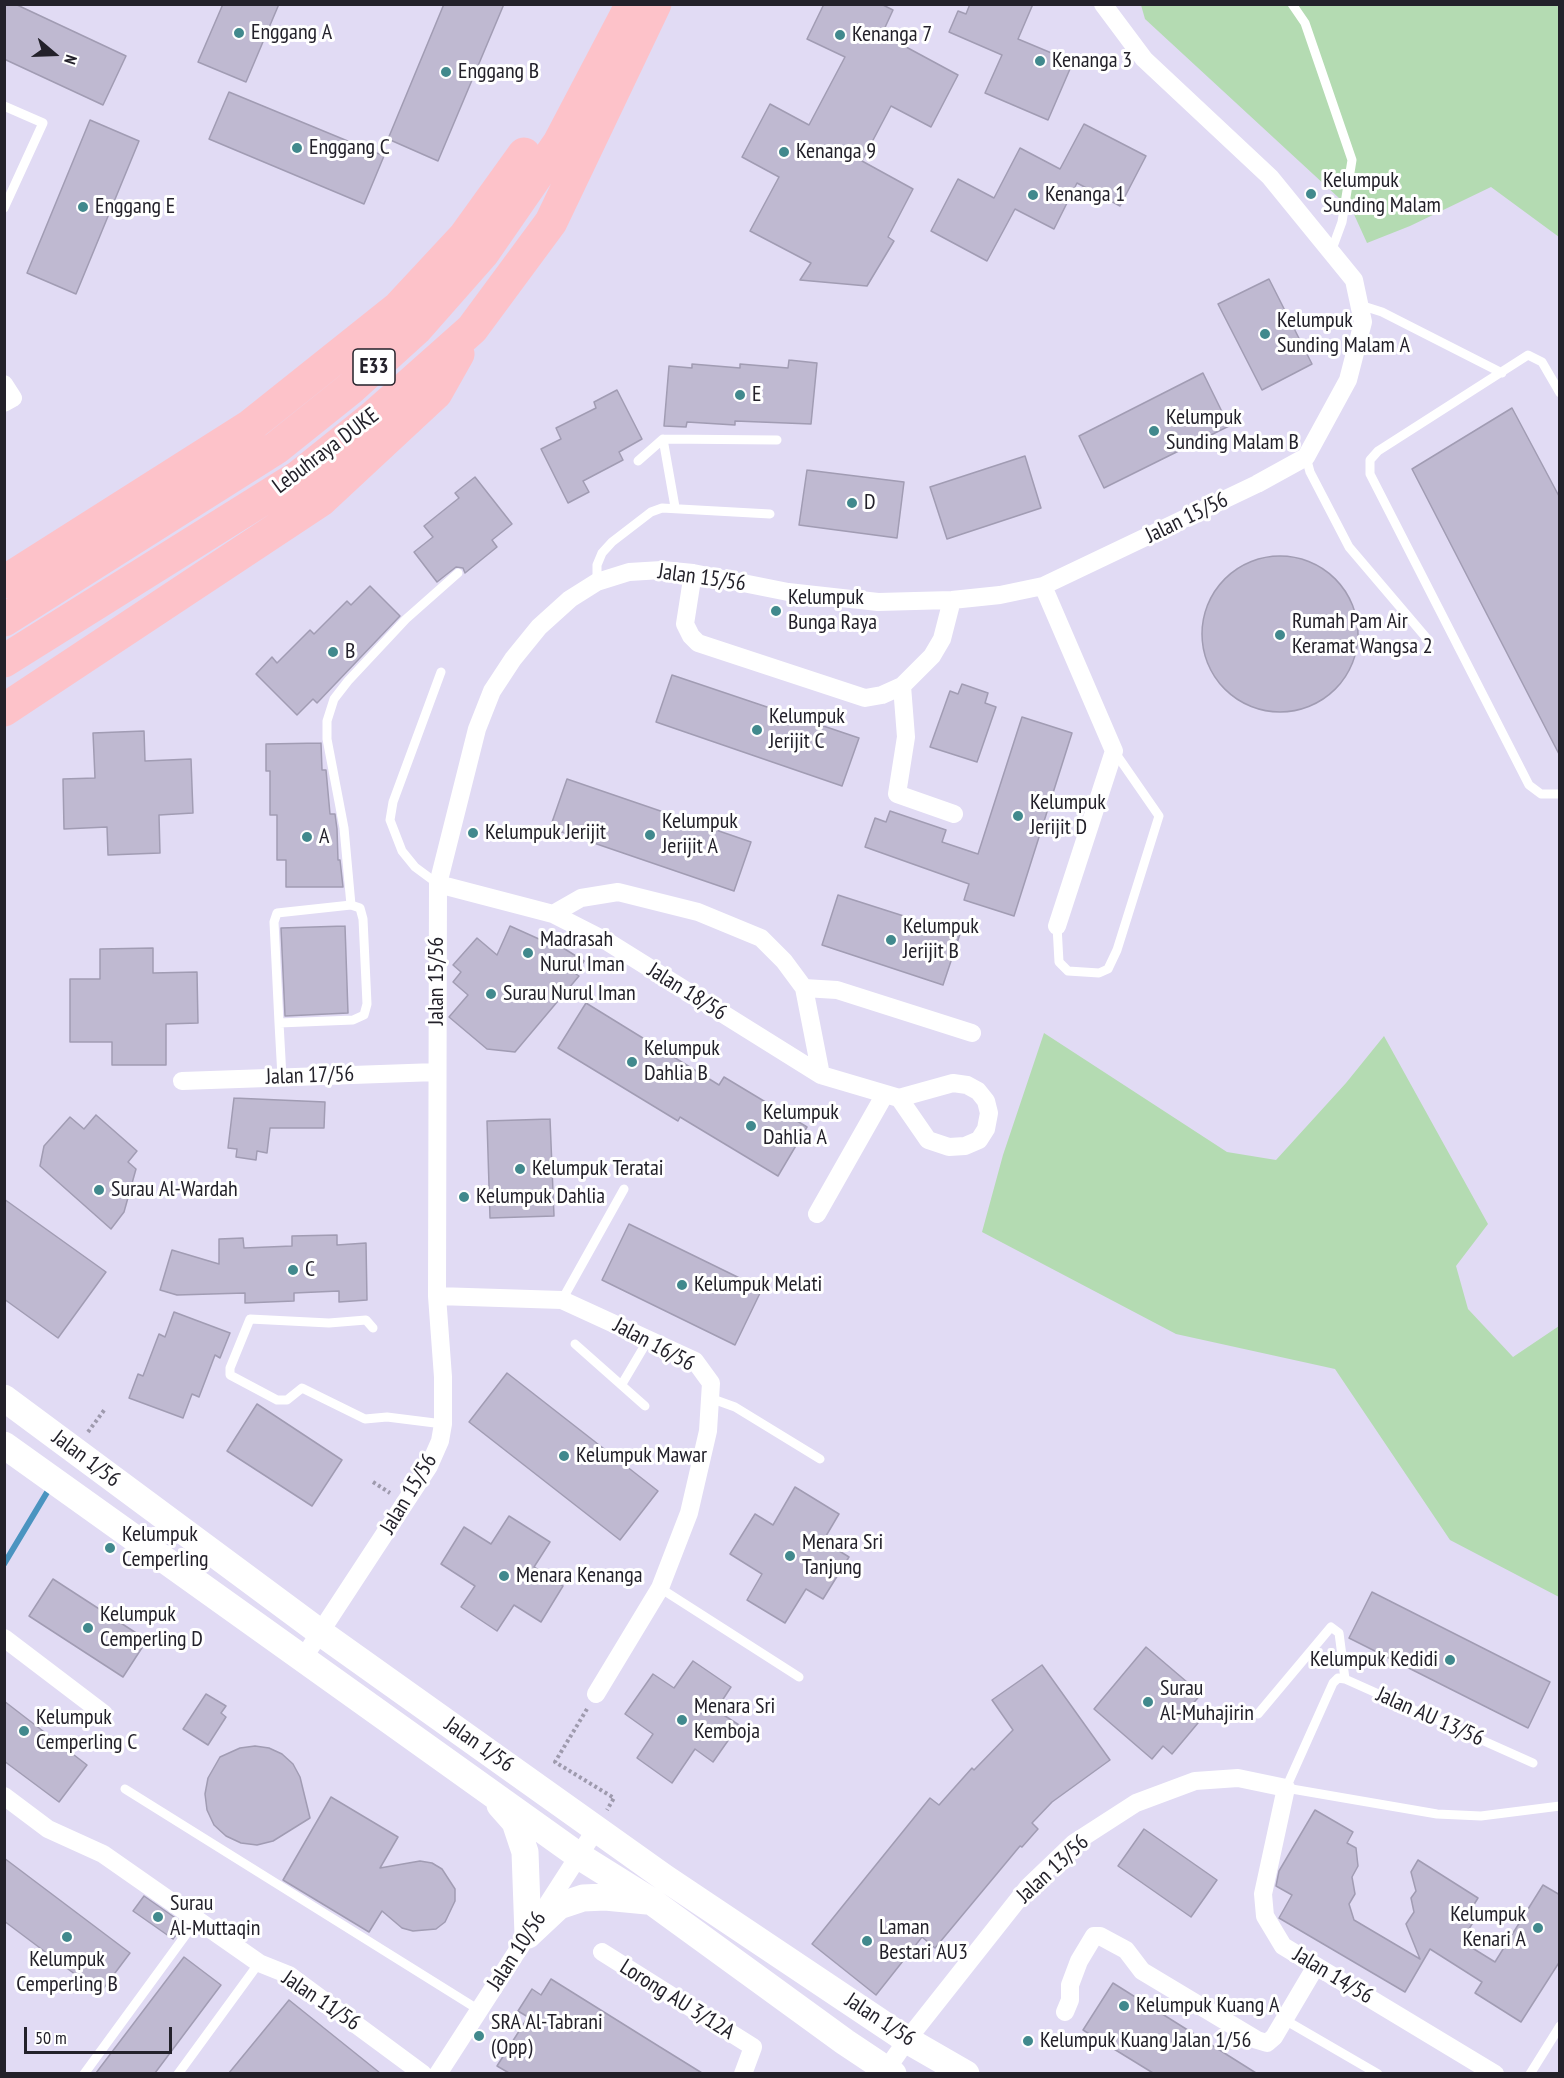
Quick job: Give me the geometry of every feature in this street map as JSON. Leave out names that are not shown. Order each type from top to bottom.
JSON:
[{"type":"highway","points":[[4,582],[250,426],[398,308],[465,236],[631,4]]},
{"type":"highway","name":"Lebuhraya DUKE","points":[[4,620],[276,448],[351,388],[416,329],[483,253],[559,143],[631,4]]},
{"type":"highway","name":"Lebuhraya DUKE","points":[[4,661],[298,477],[365,424],[472,329],[551,222],[655,4]]},
{"type":"highway","points":[[4,710],[321,500],[436,393],[472,329]]},
{"type":"main road","name":"Jalan 1/56","points":[[4,1398],[321,1633],[596,1828],[907,2040],[966,2073]]},
{"type":"main road","name":"Jalan 1/56","points":[[4,1445],[485,1786],[579,1856],[651,1901],[890,2072]]},
{"type":"main road","points":[[485,1786],[515,1822],[525,1852],[528,1935]]},
{"type":"main road","points":[[528,1935],[559,1906],[583,1898],[605,1897],[651,1901]]},
{"type":"street","points":[[1103,4],[1144,59],[1270,177],[1354,280],[1363,322],[1348,380],[1306,457]]},
{"type":"street","points":[[4,384],[13,398],[4,403]]},
{"type":"street","name":"Jalan 15/56","points":[[304,1657],[429,1466],[440,1441],[443,1424],[437,1296],[438,884],[477,729],[492,691],[513,658],[539,627],[570,599],[597,582],[629,572],[662,570],[693,573],[788,592],[878,602],[952,600],[1000,595],[1043,586],[1257,484],[1306,457]]},
{"type":"street","points":[[693,573],[686,624],[691,636],[698,643],[850,695],[865,698],[882,695],[902,686],[932,656],[942,639],[952,600]]},
{"type":"street","points":[[1043,586],[1114,751],[1057,926]]},
{"type":"street","points":[[902,686],[906,737],[897,794],[954,814]]},
{"type":"street","name":"Jalan 18/56","points":[[438,884],[553,914],[608,942],[821,1075],[892,1096]]},
{"type":"street","points":[[553,914],[581,898],[618,892],[660,901],[761,938],[784,961],[804,988],[821,1075]]},
{"type":"street","points":[[804,988],[837,990],[972,1033]]},
{"type":"street","name":"Jalan 17/56","points":[[182,1081],[437,1072]]},
{"type":"street","points":[[817,1214],[892,1096],[952,1083],[967,1085],[978,1090],[986,1101],[989,1113],[986,1130],[979,1140],[965,1146],[949,1147],[928,1140],[892,1096]]},
{"type":"street","name":"Jalan 16/56","points":[[437,1296],[562,1300],[695,1362],[711,1383],[708,1431],[689,1513],[660,1588],[596,1694]]},
{"type":"street","points":[[4,1638],[104,1714]]},
{"type":"street","name":"Jalan 13/56","points":[[890,2072],[907,2040],[1028,1887],[1074,1843],[1136,1803],[1195,1781],[1238,1778],[1286,1788]]},
{"type":"street","name":"Jalan 14/56","points":[[1286,1788],[1263,1894],[1265,1916],[1283,1946],[1495,2073]]},
{"type":"street","name":"Jalan 11/56","points":[[4,1796],[48,1828],[103,1854],[198,1918],[259,1963],[289,1975],[423,2073]]},
{"type":"street","name":"Jalan 10/56","points":[[438,2073],[596,1828]]},
{"type":"street","points":[[1065,2012],[1070,2001],[1070,1985],[1079,1961],[1094,1936],[1100,1936],[1126,1950],[1142,1971],[1257,2040],[1267,2043],[1285,2020],[1316,1966]]},
{"type":"street","name":"Lorong AU 3/12A","points":[[602,1952],[753,2048],[743,2073]]},
{"type":"lane","points":[[1292,4],[1305,23],[1352,160],[1342,222],[1331,252]]},
{"type":"lane","points":[[4,106],[43,123],[4,208]]},
{"type":"lane","points":[[1360,305],[1382,312],[1502,373]]},
{"type":"lane","points":[[1560,393],[1542,362],[1527,355],[1378,451],[1370,460],[1370,474],[1529,785],[1541,794],[1560,794]]},
{"type":"lane","points":[[663,438],[675,507]]},
{"type":"lane","points":[[638,461],[663,438],[777,440]]},
{"type":"lane","points":[[1306,457],[1310,472],[1349,547],[1429,641]]},
{"type":"lane","points":[[597,582],[597,565],[602,553],[612,542],[651,512],[675,507],[770,514]]},
{"type":"lane","points":[[351,905],[344,828],[327,739],[327,721],[334,699],[406,619],[458,573]]},
{"type":"lane","points":[[438,884],[415,867],[402,851],[390,820],[393,802],[441,672]]},
{"type":"lane","points":[[1057,926],[1059,963],[1068,971],[1099,973],[1108,969],[1117,950],[1159,816],[1114,751]]},
{"type":"lane","points":[[279,1023],[354,1020],[364,1015],[367,1004],[363,919],[360,908],[351,905],[277,913],[274,921],[279,1023],[282,1077]]},
{"type":"lane","points":[[562,1300],[624,1189]]},
{"type":"lane","points":[[373,1328],[366,1320],[329,1323],[250,1319],[230,1368],[230,1375],[277,1400],[287,1400],[302,1388],[365,1419],[387,1417],[443,1424]]},
{"type":"lane","points":[[622,1384],[648,1340]]},
{"type":"lane","points":[[575,1344],[645,1406]]},
{"type":"lane","points":[[710,1398],[735,1407],[820,1459]]},
{"type":"lane","points":[[660,1588],[799,1677]]},
{"type":"lane","points":[[1258,1714],[1331,1627],[1339,1633],[1345,1679],[1338,1678],[1333,1683],[1286,1788],[1437,1814],[1481,1816],[1560,1806]]},
{"type":"lane","name":"Jalan AU 13/56","points":[[1345,1679],[1533,1763]]},
{"type":"lane","points":[[126,1789],[479,2010]]},
{"type":"lane","points":[[84,2073],[198,1918]]},
{"type":"lane","points":[[178,2073],[259,1963]]},
{"type":"lane","points":[[1285,2020],[1378,2073]]},
{"type":"lane","points":[[1530,2073],[1560,2026]]},
{"type":"path","points":[[75,1450],[105,1408]]},
{"type":"path","points":[[596,1694],[555,1762],[614,1797],[596,1828]]},
{"type":"green space","points":[[1141,5],[1559,5],[1559,237],[1491,187],[1410,226],[1367,243],[1352,210],[1145,19]]},
{"type":"green space","points":[[1044,1033],[1227,1152],[1276,1160],[1346,1083],[1384,1036],[1488,1224],[1456,1266],[1468,1309],[1513,1357],[1559,1326],[1559,1597],[1450,1540],[1335,1369],[1176,1334],[982,1232],[1003,1155]]},
{"type":"building","points":[[4,4],[15,4],[126,56],[103,105],[4,59]]},
{"type":"building","name":"Enggang A","points":[[223,4],[279,4],[246,82],[198,62]]},
{"type":"building","name":"Enggang B","points":[[444,4],[504,4],[438,161],[388,139]]},
{"type":"building","points":[[824,4],[881,4],[893,10],[882,34],[958,75],[931,127],[891,106],[862,161],[913,189],[888,237],[894,241],[867,286],[800,280],[811,263],[750,231],[779,177],[742,157],[770,104],[809,125],[845,57],[807,39]]},
{"type":"building","name":"Kenanga 3","points":[[970,4],[1033,4],[1018,39],[1073,62],[1048,120],[985,93],[1002,55],[949,32],[958,11],[966,14]]},
{"type":"building","name":"Enggang C","points":[[229,92],[384,156],[364,204],[209,139]]},
{"type":"building","name":"Enggang E","points":[[90,120],[139,141],[76,294],[27,273]]},
{"type":"building","name":"Kenanga 1","points":[[1084,124],[1146,156],[1120,206],[1077,183],[1054,229],[1015,209],[987,261],[931,231],[958,179],[994,198],[1020,148],[1060,169]]},
{"type":"building","name":"Kelumpuk Sunding Malam A","points":[[1269,279],[1312,364],[1262,390],[1218,304]]},
{"type":"building","name":"E","points":[[789,360],[817,363],[811,424],[735,421],[735,425],[687,422],[686,427],[664,426],[669,366],[692,368],[692,364],[740,368],[740,364],[788,368]]},
{"type":"building","name":"Kelumpuk Sunding Malam B","points":[[1203,373],[1229,426],[1104,488],[1079,436]]},
{"type":"building","points":[[617,390],[642,439],[619,452],[623,460],[583,481],[589,492],[568,503],[541,449],[561,439],[556,428],[596,408],[594,402]]},
{"type":"building","points":[[1512,408],[1560,498],[1560,756],[1412,469]]},
{"type":"building","points":[[1025,456],[1041,508],[947,539],[930,487]]},
{"type":"building","name":"D","points":[[807,470],[904,482],[897,538],[799,525]]},
{"type":"building","points":[[475,477],[512,524],[492,540],[497,547],[465,573],[463,568],[456,567],[437,582],[414,552],[433,537],[424,526],[459,498],[455,493]]},
{"type":"building","name":"Rumah Pam Air Keramat Wangsa 2","points":[[1280,556],[1310,562],[1335,579],[1352,604],[1358,634],[1352,664],[1335,689],[1310,706],[1280,712],[1250,706],[1225,689],[1208,664],[1202,634],[1208,604],[1225,579],[1250,562]]},
{"type":"building","name":"B","points":[[370,586],[400,616],[317,703],[313,699],[297,715],[256,674],[272,657],[277,663],[310,630],[314,634],[347,601],[351,605]]},
{"type":"building","name":"Kelumpuk Jerijit C","points":[[672,675],[859,738],[842,786],[656,722]]},
{"type":"building","points":[[962,684],[988,693],[985,703],[996,707],[977,762],[930,747],[950,691],[958,694]]},
{"type":"building","name":"Kelumpuk Jerijit D","points":[[1022,717],[1072,733],[1014,916],[964,900],[969,884],[865,847],[875,818],[886,822],[890,811],[946,830],[942,842],[978,854]]},
{"type":"building","points":[[144,731],[145,761],[191,759],[193,813],[159,815],[160,853],[108,855],[107,827],[64,829],[63,779],[95,778],[93,733]]},
{"type":"building","name":"A","points":[[321,743],[322,770],[326,770],[330,814],[335,814],[338,860],[340,860],[343,887],[286,887],[286,860],[277,860],[277,815],[270,815],[270,771],[266,771],[266,744]]},
{"type":"building","name":"Kelumpuk Jerijit A","points":[[567,779],[751,842],[734,891],[550,828]]},
{"type":"building","name":"Kelumpuk Jerijit B","points":[[838,895],[960,934],[943,985],[822,945]]},
{"type":"building","points":[[345,926],[348,1013],[285,1016],[281,928]]},
{"type":"building","points":[[510,926],[559,948],[560,946],[584,961],[576,974],[579,976],[515,1052],[487,1049],[449,1017],[468,995],[453,982],[461,972],[453,965],[477,938],[497,955]]},
{"type":"building","points":[[153,948],[153,973],[197,972],[198,1023],[166,1024],[166,1065],[112,1065],[112,1042],[70,1042],[70,979],[100,979],[100,949]]},
{"type":"building","points":[[586,1003],[719,1085],[724,1077],[807,1127],[778,1176],[680,1117],[678,1121],[558,1048]]},
{"type":"building","points":[[234,1098],[325,1102],[324,1128],[270,1128],[267,1153],[257,1151],[256,1160],[236,1157],[237,1149],[228,1148]]},
{"type":"building","name":"Surau Al-Wardah","points":[[96,1115],[137,1151],[128,1162],[136,1169],[124,1212],[111,1229],[40,1166],[44,1146],[70,1117],[84,1129]]},
{"type":"building","name":"Kelumpuk Teratai","points":[[550,1119],[554,1216],[490,1218],[487,1121]]},
{"type":"building","points":[[4,1199],[106,1272],[58,1338],[4,1299]]},
{"type":"building","name":"Kelumpuk Melati","points":[[629,1224],[762,1289],[735,1345],[602,1280]]},
{"type":"building","name":"C","points":[[337,1235],[337,1245],[366,1243],[367,1300],[339,1302],[339,1291],[294,1293],[294,1301],[245,1303],[245,1293],[177,1295],[160,1290],[172,1250],[219,1264],[219,1239],[243,1238],[244,1248],[292,1246],[292,1236]]},
{"type":"building","points":[[174,1312],[230,1333],[220,1358],[215,1355],[199,1397],[192,1394],[183,1418],[129,1398],[138,1374],[143,1376],[159,1334],[165,1337]]},
{"type":"building","name":"Kelumpuk Mawar","points":[[507,1373],[658,1491],[620,1540],[469,1422]]},
{"type":"building","points":[[257,1404],[342,1460],[312,1506],[227,1451]]},
{"type":"building","name":"Menara Sri Tanjung","points":[[795,1487],[839,1514],[823,1541],[849,1557],[823,1599],[806,1589],[785,1623],[747,1600],[762,1574],[730,1554],[755,1514],[773,1525]]},
{"type":"building","name":"Menara Kenanga","points":[[509,1516],[550,1542],[534,1567],[563,1586],[541,1622],[514,1605],[497,1631],[461,1607],[475,1586],[441,1564],[464,1527],[491,1544]]},
{"type":"building","name":"Kelumpuk Cemperling D","points":[[53,1579],[147,1640],[123,1677],[29,1616]]},
{"type":"building","name":"Kelumpuk Kedidi","points":[[1372,1592],[1550,1682],[1528,1728],[1349,1638]]},
{"type":"building","name":"Surau Al-Muhajirin","points":[[1146,1647],[1201,1694],[1186,1712],[1198,1723],[1172,1754],[1163,1746],[1152,1759],[1094,1709]]},
{"type":"building","name":"Menara Sri Kemboja","points":[[693,1661],[731,1687],[716,1710],[739,1725],[713,1762],[695,1749],[672,1783],[637,1758],[653,1734],[625,1714],[653,1674],[674,1688]]},
{"type":"building","points":[[1042,1665],[1110,1760],[1052,1802],[1032,1823],[1038,1829],[1022,1847],[1020,1846],[935,1948],[922,1937],[876,1995],[812,1944],[930,1798],[939,1805],[972,1768],[974,1770],[1013,1730],[992,1700]]},
{"type":"building","points":[[206,1694],[226,1706],[221,1713],[226,1717],[208,1745],[183,1729]]},
{"type":"building","name":"Kelumpuk Cemperling C","points":[[4,1701],[87,1765],[59,1802],[4,1761]]},
{"type":"building","points":[[255,1746],[269,1748],[282,1754],[293,1764],[300,1777],[310,1818],[273,1841],[257,1845],[241,1843],[226,1836],[214,1825],[207,1810],[205,1794],[208,1778],[220,1757],[240,1748]]},
{"type":"building","points":[[331,1797],[398,1837],[380,1868],[420,1861],[432,1863],[442,1869],[455,1889],[455,1901],[445,1922],[436,1929],[413,1931],[402,1928],[382,1911],[369,1932],[283,1880]]},
{"type":"building","points":[[1315,1810],[1353,1832],[1347,1843],[1356,1848],[1358,1866],[1352,1877],[1355,1894],[1349,1904],[1354,1920],[1420,1959],[1406,1924],[1414,1912],[1411,1898],[1416,1891],[1411,1872],[1418,1860],[1478,1898],[1467,1916],[1474,1921],[1461,1941],[1495,1962],[1543,1885],[1560,1895],[1560,1961],[1521,2022],[1475,1993],[1482,1982],[1430,1949],[1405,1992],[1279,1918],[1292,1895],[1276,1886],[1279,1871]]},
{"type":"building","points":[[1144,1829],[1217,1880],[1191,1917],[1118,1866]]},
{"type":"building","name":"Kelumpuk Cemperling B","points":[[4,1858],[130,1953],[100,1993],[4,1921]]},
{"type":"building","name":"Surau Al-Muttaqin","points":[[144,1896],[184,1924],[173,1939],[133,1911]]},
{"type":"building","points":[[184,1957],[221,1985],[155,2073],[96,2073]]},
{"type":"building","points":[[551,1979],[702,2073],[509,2073],[497,2066],[528,2017],[518,2011],[532,1989],[541,1995]]},
{"type":"building","name":"Kelumpuk Kuang A","points":[[1113,1983],[1256,2073],[1153,2073],[1083,2030]]},
{"type":"building","points":[[289,2000],[380,2073],[229,2073]]},
{"type":"waterway","points":[[4,1564],[49,1489]]},
{"type":"place","name":"Enggang A","points":[[239,33]]},
{"type":"place","name":"Kenanga 7","points":[[840,35]]},
{"type":"place","name":"Kenanga 3","points":[[1040,61]]},
{"type":"place","name":"Enggang B","points":[[446,72]]},
{"type":"place","name":"Enggang C","points":[[297,148]]},
{"type":"place","name":"Kenanga 9","points":[[784,152]]},
{"type":"place","name":"Kelumpuk Sunding Malam","points":[[1311,194]]},
{"type":"place","name":"Kenanga 1","points":[[1033,195]]},
{"type":"place","name":"Enggang E","points":[[83,207]]},
{"type":"place","name":"Kelumpuk Sunding Malam A","points":[[1265,334]]},
{"type":"place","name":"E","points":[[740,395]]},
{"type":"place","name":"Kelumpuk Sunding Malam B","points":[[1154,431]]},
{"type":"place","name":"D","points":[[852,503]]},
{"type":"place","name":"Kelumpuk Bunga Raya","points":[[776,611]]},
{"type":"place","name":"Rumah Pam Air Keramat Wangsa 2","points":[[1280,635]]},
{"type":"place","name":"B","points":[[333,652]]},
{"type":"place","name":"Kelumpuk Jerijit C","points":[[757,730]]},
{"type":"place","name":"Kelumpuk Jerijit D","points":[[1018,816]]},
{"type":"place","name":"Kelumpuk Jerijit","points":[[473,833]]},
{"type":"place","name":"Kelumpuk Jerijit A","points":[[650,835]]},
{"type":"place","name":"A","points":[[307,837]]},
{"type":"place","name":"Kelumpuk Jerijit B","points":[[891,940]]},
{"type":"place","name":"Madrasah Nurul Iman","points":[[528,953]]},
{"type":"place","name":"Surau Nurul Iman","points":[[491,994]]},
{"type":"place","name":"Kelumpuk Dahlia B","points":[[632,1062]]},
{"type":"place","name":"Kelumpuk Dahlia A","points":[[751,1126]]},
{"type":"place","name":"Kelumpuk Teratai","points":[[520,1169]]},
{"type":"place","name":"Surau Al-Wardah","points":[[99,1190]]},
{"type":"place","name":"Kelumpuk Dahlia","points":[[464,1197]]},
{"type":"place","name":"C","points":[[293,1270]]},
{"type":"place","name":"Kelumpuk Melati","points":[[682,1285]]},
{"type":"place","name":"Kelumpuk Mawar","points":[[564,1456]]},
{"type":"place","name":"Kelumpuk Cemperling","points":[[110,1548]]},
{"type":"place","name":"Menara Sri Tanjung","points":[[790,1556]]},
{"type":"place","name":"Menara Kenanga","points":[[504,1576]]},
{"type":"place","name":"Kelumpuk Cemperling D","points":[[88,1628]]},
{"type":"place","name":"Kelumpuk Kedidi","points":[[1450,1660]]},
{"type":"place","name":"Surau Al-Muhajirin","points":[[1148,1702]]},
{"type":"place","name":"Menara Sri Kemboja","points":[[682,1720]]},
{"type":"place","name":"Kelumpuk Cemperling C","points":[[24,1731]]},
{"type":"place","name":"Surau Al-Muttaqin","points":[[158,1917]]},
{"type":"place","name":"Kelumpuk Kenari A","points":[[1538,1928]]},
{"type":"place","name":"Kelumpuk Cemperling B","points":[[67,1937]]},
{"type":"place","name":"Laman Bestari AU3","points":[[867,1941]]},
{"type":"place","name":"Kelumpuk Kuang A","points":[[1124,2006]]},
{"type":"place","name":"SRA Al-Tabrani (Opp)","points":[[479,2036]]},
{"type":"place","name":"Kelumpuk Kuang Jalan 1/56","points":[[1028,2041]]}]
